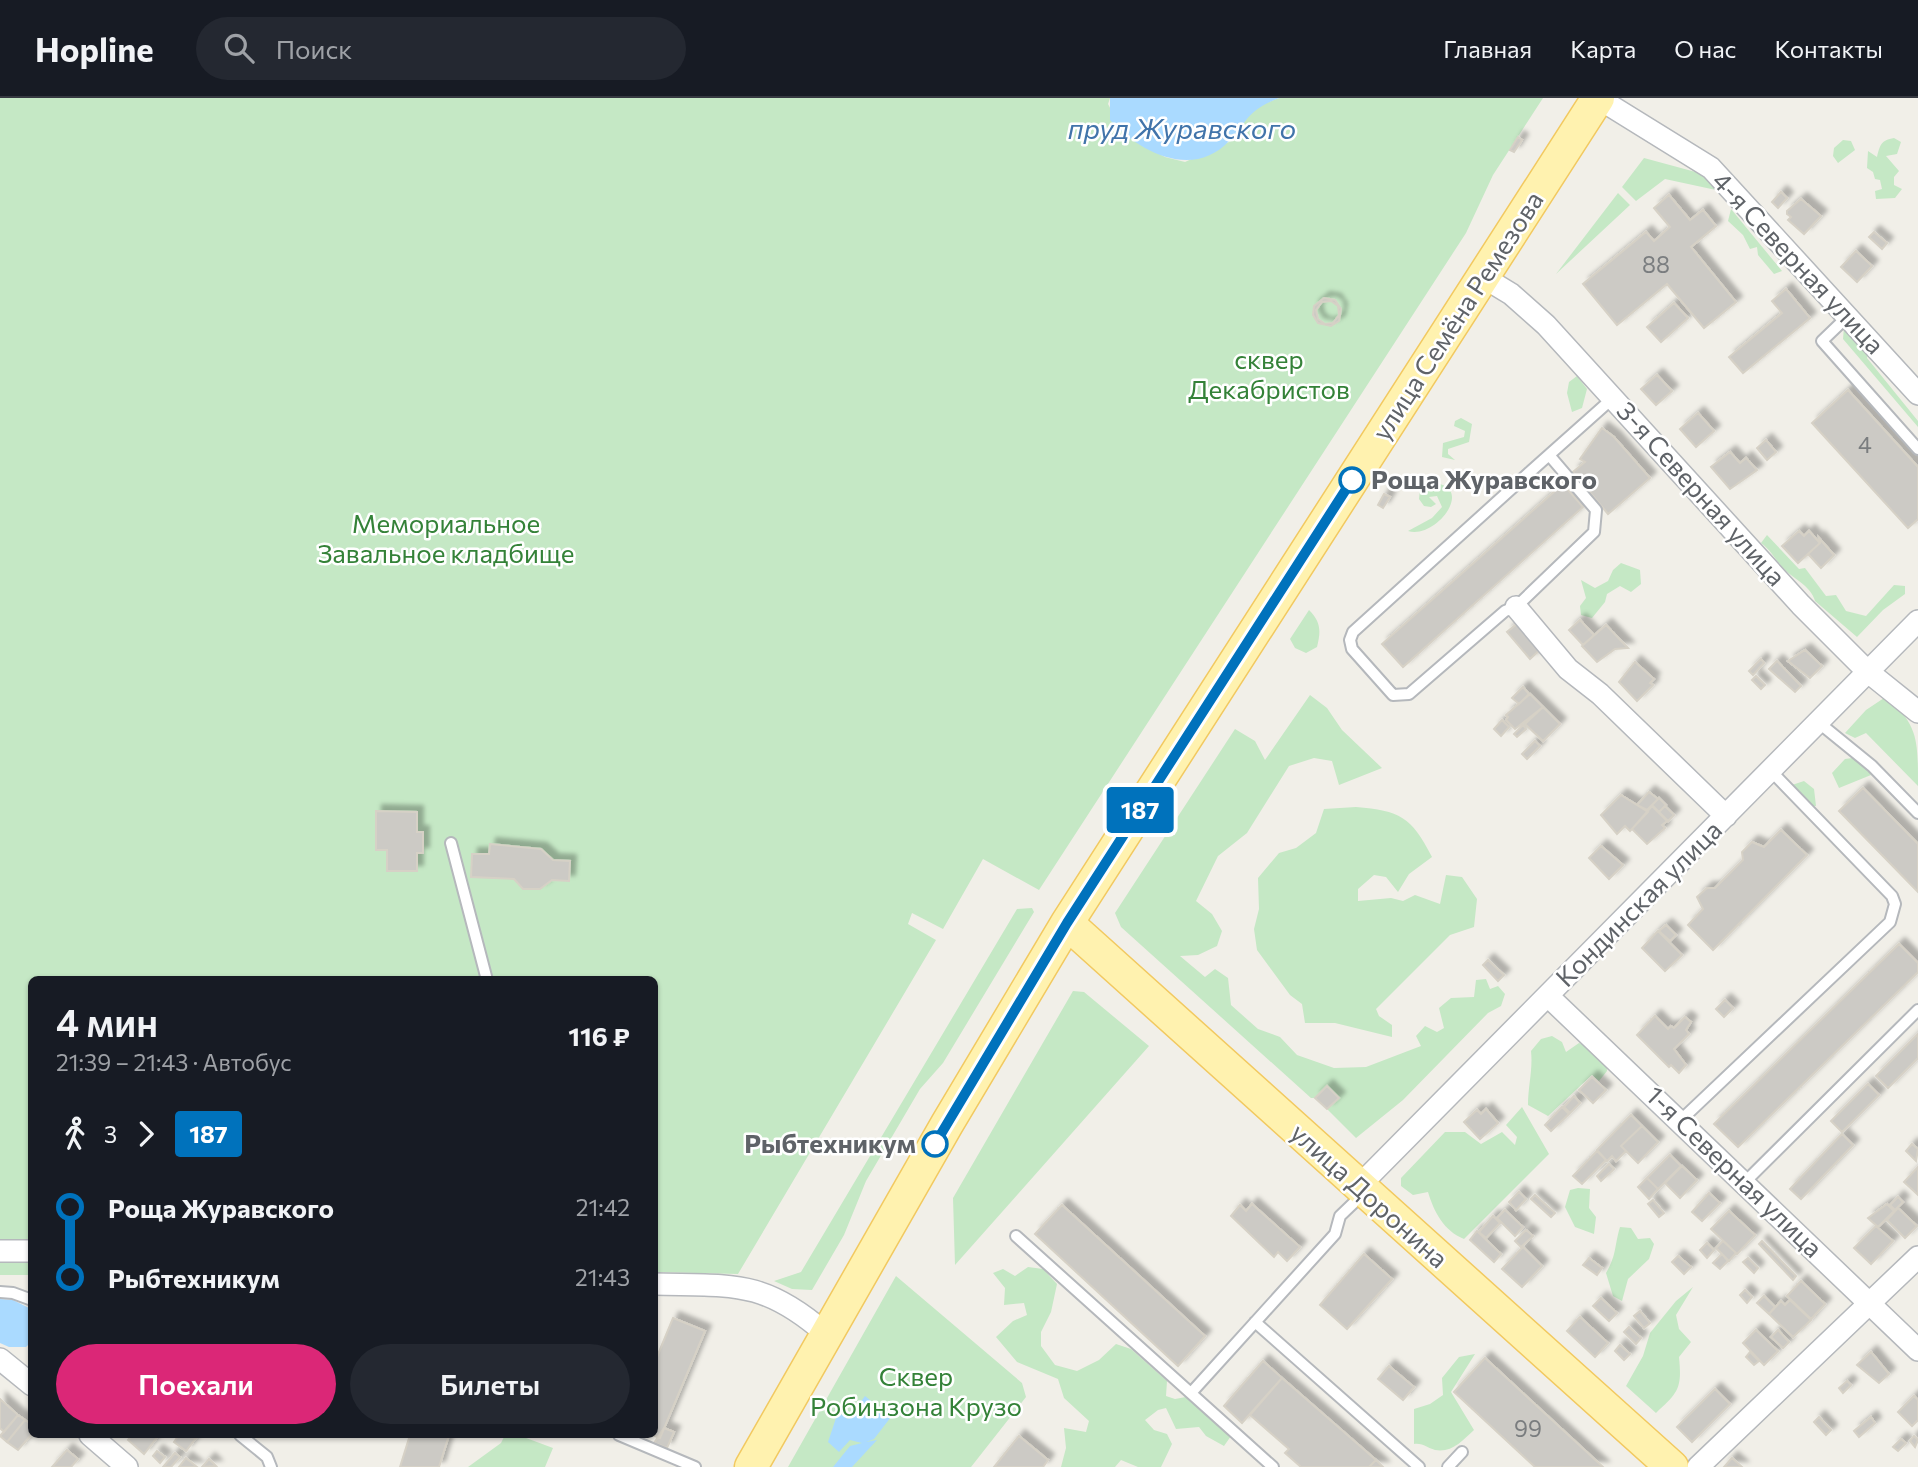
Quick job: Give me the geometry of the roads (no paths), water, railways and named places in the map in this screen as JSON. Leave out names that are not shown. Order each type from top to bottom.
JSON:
[{"type":"main road","name":"улица Семёна Ремезова","points":[[751,1467],[825,1333],[1067,923],[1598,98]]},
{"type":"main road","name":"улица Доронина","points":[[1067,923],[1672,1467]]},
{"type":"street","name":"4-я Северная улица","points":[[1598,98],[1712,169],[1918,394]]},
{"type":"street","name":"3-я Северная улица","points":[[1483,277],[1511,294],[1546,325],[1614,397],[1743,543],[1867,671],[1918,712]]},
{"type":"street","points":[[1516,607],[1568,669],[1600,694],[1726,816]]},
{"type":"street","name":"Кондинская улица","points":[[1361,1190],[1918,621]]},
{"type":"street","name":"1-я Северная улица","points":[[1548,996],[1681,1120],[1918,1350]]},
{"type":"street","points":[[0,1251],[28,1251]]},
{"type":"street","points":[[1698,1467],[1918,1257]]},
{"type":"street","points":[[658,1284],[755,1289],[803,1314],[825,1333]]},
{"type":"street","points":[[0,1359],[28,1382]]},
{"type":"street","points":[[93,1438],[127,1467]]},
{"type":"lane","points":[[1849,316],[1822,341],[1918,449]]},
{"type":"lane","points":[[1549,455],[1596,510],[1597,522],[1587,542],[1516,607],[1505,611],[1409,694],[1400,697],[1393,695],[1352,649],[1350,640],[1353,632],[1549,455],[1614,397]]},
{"type":"lane","points":[[1818,722],[1872,766],[1918,813]]},
{"type":"lane","points":[[1681,1120],[1890,922],[1895,913],[1892,896],[1771,771]]},
{"type":"lane","points":[[451,843],[486,976]]},
{"type":"lane","points":[[1745,1182],[1918,1010]]},
{"type":"lane","points":[[1191,1394],[1335,1234],[1340,1216],[1361,1190]]},
{"type":"lane","points":[[1016,1236],[1273,1467]]},
{"type":"lane","points":[[0,1292],[28,1299]]},
{"type":"lane","points":[[1255,1322],[1419,1467]]},
{"type":"lane","points":[[244,1438],[267,1457],[271,1467]]},
{"type":"lane","points":[[627,1438],[695,1467]]},
{"type":"lane","points":[[1448,1467],[1462,1452]]},
{"type":"lane","points":[[1406,1456],[1431,1467]]},
{"type":"water","name":"пруд Журавского","points":[[1110,98],[1279,98],[1255,111],[1216,152],[1184,160],[1152,151],[1122,132],[1110,120]]},
{"type":"water","points":[[0,1299],[13,1300],[28,1308],[28,1345],[9,1347],[0,1343]]},
{"type":"water","points":[[865,1396],[891,1417],[874,1439],[866,1442],[877,1440],[852,1467],[833,1467],[850,1446],[862,1443],[850,1440],[839,1452],[828,1442],[838,1412],[848,1419]]},
{"type":"place","name":"Роща Журавского","points":[[1352,480]]},
{"type":"place","name":"Рыбтехникум","points":[[935,1144]]},
{"type":"park label","name":"сквер Декабристов","points":[[1269,375]]},
{"type":"park label","name":"Мемориальное Завальное кладбище","points":[[446,539]]},
{"type":"park label","name":"Сквер Робинзона Крузо","points":[[916,1392]]}]
